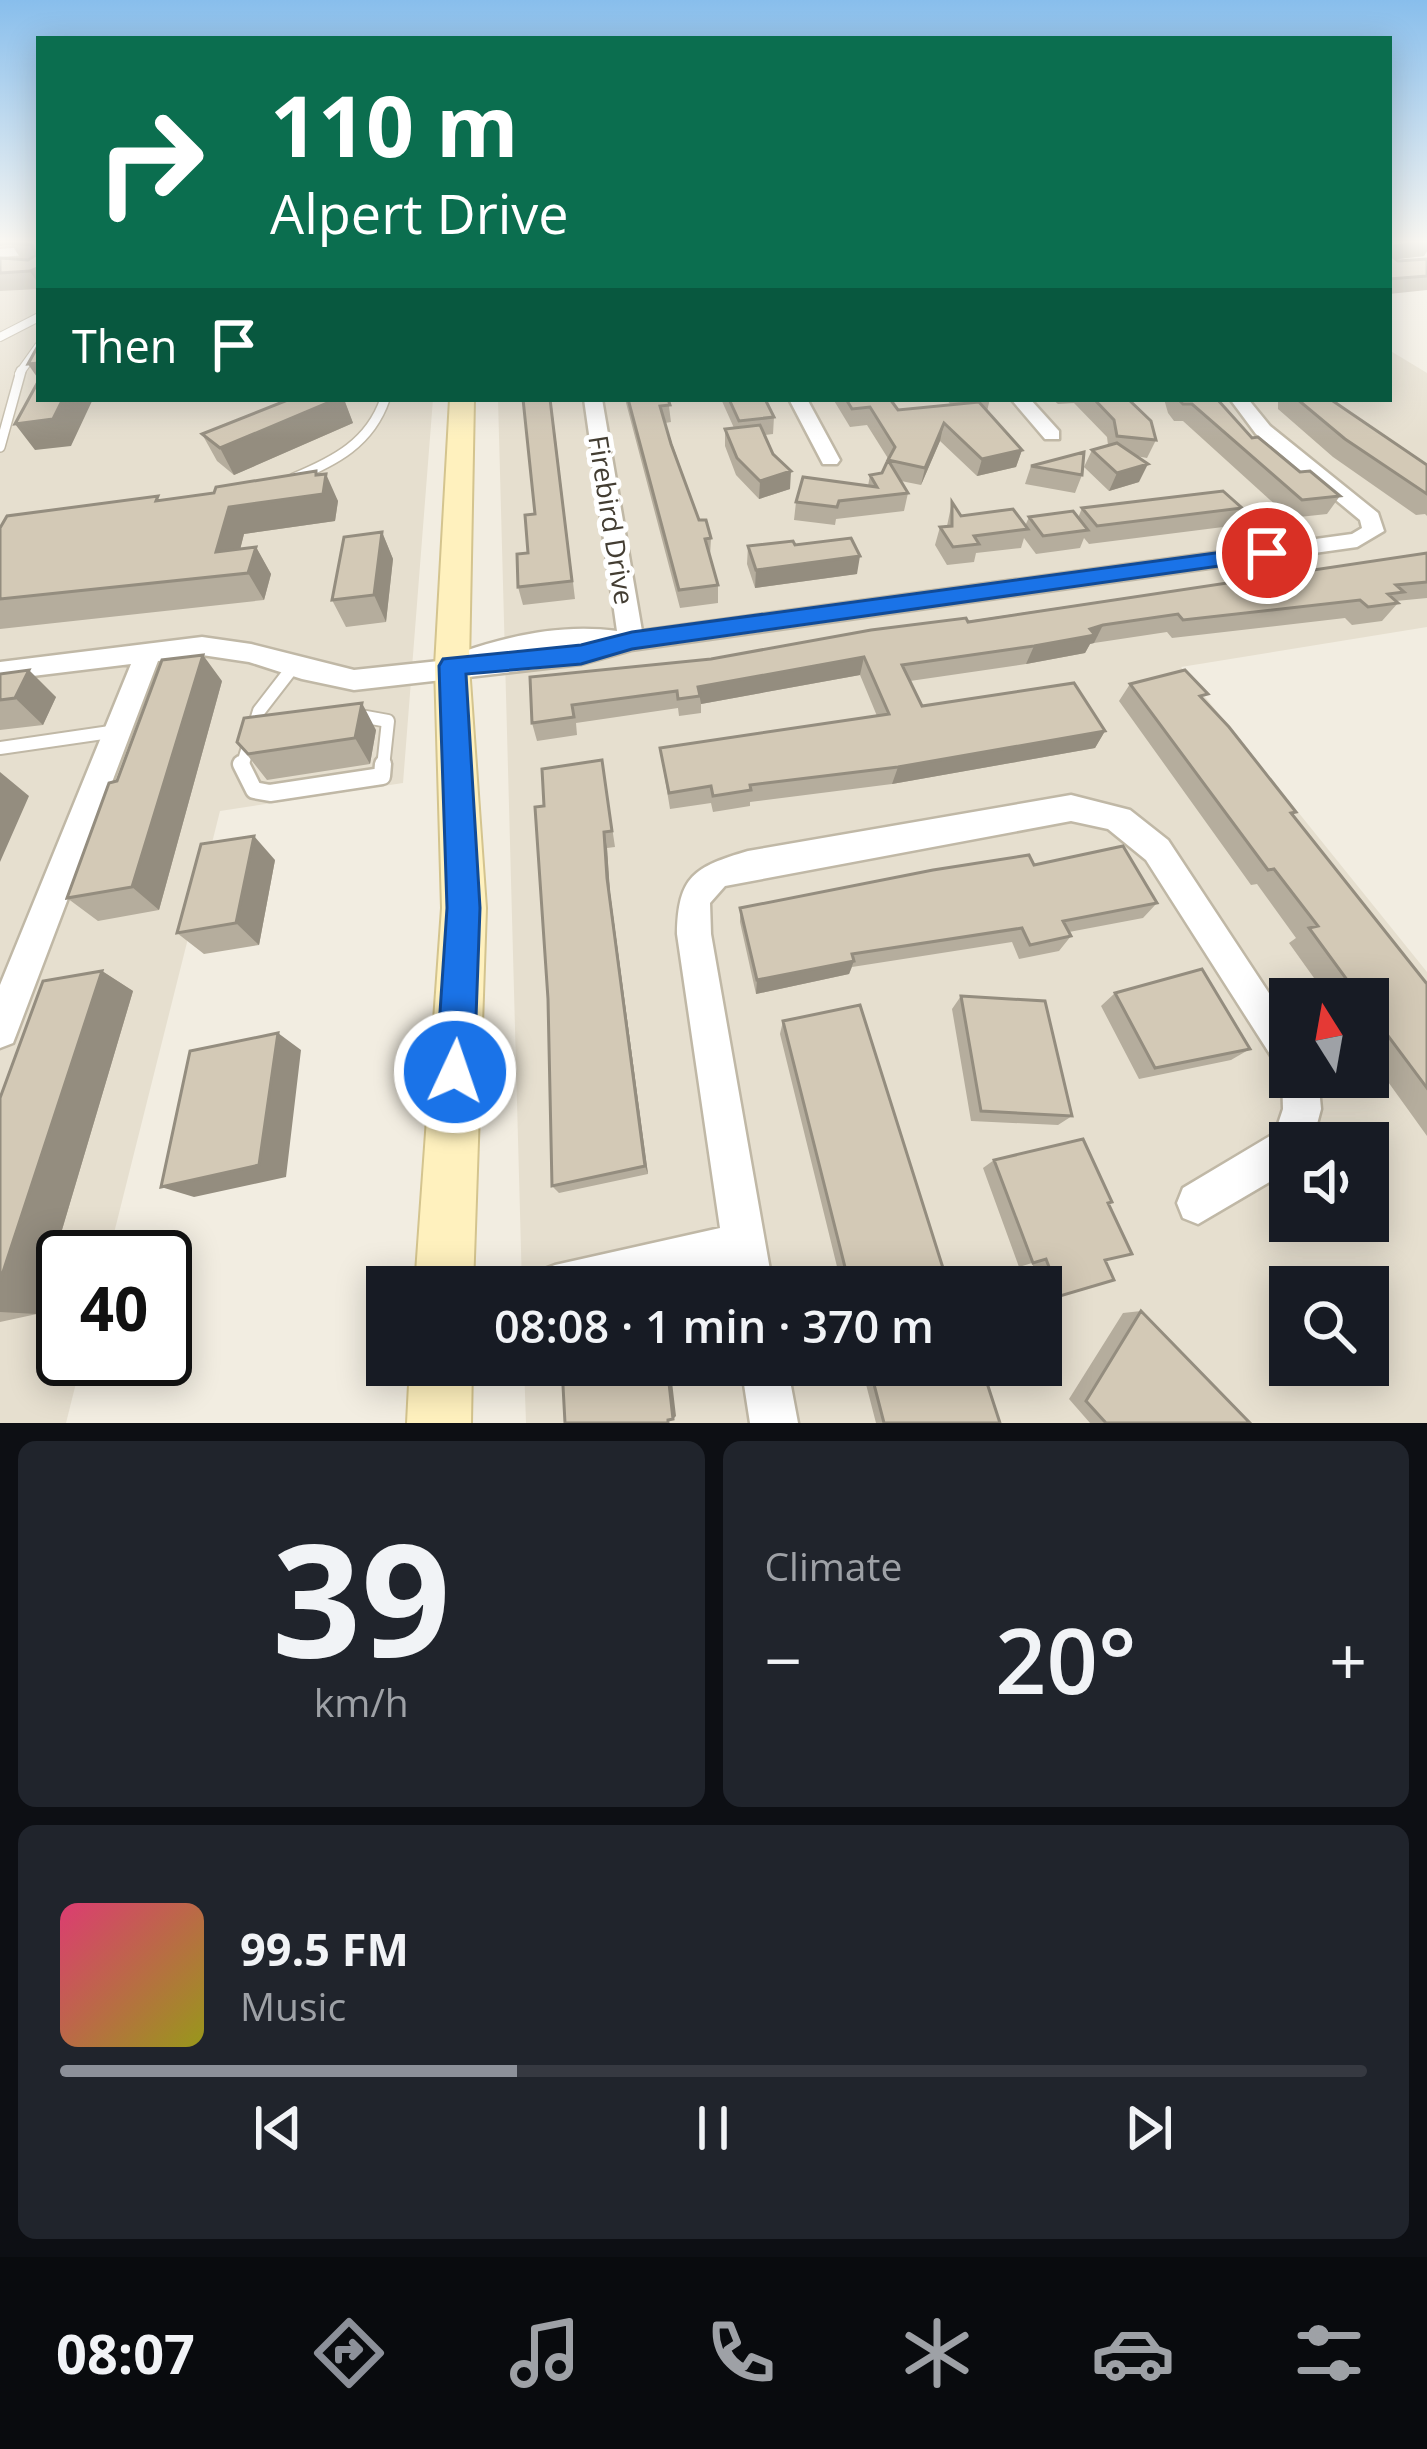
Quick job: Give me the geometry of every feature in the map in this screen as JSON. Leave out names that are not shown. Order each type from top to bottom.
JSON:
[{"type":"street","points":[[444,1266],[464,908],[452,666],[462,402]]},
{"type":"street","name":"Firebird Drive","points":[[593,402],[632,640]]},
{"type":"street","points":[[800,402],[830,460]]},
{"type":"street","points":[[1023,402],[1052,435]]},
{"type":"street","points":[[0,670],[202,646],[251,653],[354,680],[581,655],[632,640],[1358,540],[1373,531],[1370,518],[1263,430],[1242,402]]},
{"type":"street","points":[[0,1030],[148,653]]},
{"type":"street","points":[[747,1266],[694,934],[694,898],[715,875],[748,865],[1071,808],[1103,811],[1136,827],[1157,850],[1269,1025]]},
{"type":"street","points":[[1198,1203],[1269,1159]]},
{"type":"street","points":[[647,1266],[743,1244]]},
{"type":"street","points":[[439,1423],[440,1386]]},
{"type":"street","points":[[768,1386],[774,1423]]},
{"type":"lane","points":[[0,337],[36,319]]},
{"type":"lane","points":[[0,447],[17,376],[25,358],[36,349]]},
{"type":"lane","points":[[276,484],[355,447],[374,427],[384,402]]},
{"type":"lane","points":[[293,667],[268,690],[250,727],[240,764],[254,790],[269,793],[382,776],[388,722],[350,714],[330,716]]},
{"type":"lane","points":[[250,727],[270,724]]},
{"type":"lane","points":[[0,748],[117,731]]},
{"type":"shaded area","points":[[0,306],[36,306],[36,402],[433,402],[403,783],[220,811],[115,1230],[36,1230],[36,1386],[75,1386],[66,1423],[0,1423]]},
{"type":"shaded area","points":[[1392,352],[1427,373],[1427,627],[1181,667],[1427,972],[1427,1423],[526,1423],[525,1386],[1062,1386],[1062,1266],[521,1266],[498,402],[1392,402]]},
{"type":"building","points":[[36,386],[36,402],[62,402],[53,419],[15,424]]},
{"type":"building","points":[[282,402],[330,402],[220,448],[202,434]]},
{"type":"building","points":[[523,402],[550,402],[572,581],[518,587],[517,554],[528,553],[525,515],[535,514]]},
{"type":"building","points":[[629,402],[669,402],[660,406],[671,444],[699,520],[706,520],[711,538],[705,539],[718,585],[679,590]]},
{"type":"building","points":[[730,402],[766,402],[774,417],[739,421]]},
{"type":"building","points":[[848,402],[892,402],[898,410],[979,402],[1022,450],[982,459],[944,423],[925,468],[888,460],[895,447],[870,407],[852,409]]},
{"type":"building","points":[[1097,402],[1131,402],[1151,421],[1156,440],[1117,436],[1114,420]]},
{"type":"building","points":[[1220,402],[1252,438],[1258,437],[1300,472],[1310,471],[1340,496],[1302,500],[1192,404],[1183,404]]},
{"type":"building","points":[[1301,402],[1334,402],[1427,465],[1427,494],[1345,439]]},
{"type":"building","points":[[760,425],[773,454],[791,471],[760,481],[737,458],[725,429]]},
{"type":"building","points":[[1117,443],[1148,464],[1117,473],[1092,450]]},
{"type":"building","points":[[1084,452],[1082,475],[1031,466]]},
{"type":"building","points":[[888,460],[908,493],[839,501],[837,507],[796,502],[803,477],[877,487],[870,475],[882,473]]},
{"type":"building","points":[[316,471],[316,475],[326,474],[323,494],[229,507],[216,552],[256,547],[248,573],[0,599],[0,528],[7,516],[214,493],[216,487]]},
{"type":"building","points":[[1223,491],[1242,508],[1097,526],[1082,508]]},
{"type":"building","points":[[952,502],[961,516],[1013,509],[1028,529],[974,536],[979,544],[953,547],[940,527],[952,526]]},
{"type":"building","points":[[1073,511],[1088,530],[1043,536],[1029,517]]},
{"type":"building","points":[[382,532],[374,595],[332,600],[344,537]]},
{"type":"building","points":[[851,538],[860,556],[756,570],[748,546],[793,541],[795,545]]},
{"type":"building","points":[[1427,553],[1427,582],[1396,585],[1404,592],[1388,594],[1398,603],[1368,607],[1360,600],[1183,620],[1178,614],[1090,629],[1095,635],[902,665],[922,706],[1074,683],[1105,731],[898,767],[750,785],[751,790],[713,796],[711,786],[669,793],[660,748],[889,714],[864,657],[698,687],[700,696],[678,699],[677,691],[572,705],[574,717],[532,723],[530,677],[711,659],[871,630],[966,618],[968,622]]},
{"type":"building","points":[[203,655],[132,887],[67,898],[109,783],[117,781],[162,660]]},
{"type":"building","points":[[29,670],[15,698],[0,700],[0,674]]},
{"type":"building","points":[[1185,670],[1208,694],[1200,696],[1427,984],[1427,1088],[1389,1037],[1389,978],[1346,978],[1309,928],[1318,926],[1274,869],[1268,870],[1130,684]]},
{"type":"building","points":[[362,703],[355,738],[248,754],[237,742],[244,718]]},
{"type":"building","points":[[602,760],[612,831],[604,832],[607,878],[645,1166],[552,1186],[548,999],[535,807],[544,806],[542,769]]},
{"type":"building","points":[[254,836],[236,923],[177,933],[201,844]]},
{"type":"building","points":[[1123,846],[1157,903],[1063,921],[1071,936],[1030,945],[1022,928],[852,954],[854,961],[757,980],[740,908],[933,870],[1029,855],[1034,865]]},
{"type":"building","points":[[1202,969],[1250,1049],[1155,1068],[1115,993]]},
{"type":"building","points":[[102,971],[0,1281],[0,1098],[43,981]]},
{"type":"building","points":[[961,996],[1045,1001],[1072,1116],[981,1111]]},
{"type":"building","points":[[860,1005],[942,1266],[845,1266],[783,1021]]},
{"type":"building","points":[[278,1033],[259,1165],[161,1187],[190,1051]]},
{"type":"building","points":[[1083,1139],[1132,1254],[1105,1260],[1114,1280],[1062,1295],[1062,1266],[1049,1266],[1046,1259],[1033,1263],[994,1160]]},
{"type":"building","points":[[1141,1311],[1250,1423],[1106,1423],[1086,1401]]},
{"type":"building","points":[[563,1386],[669,1386],[673,1419],[668,1423],[565,1423]]},
{"type":"building","points":[[874,1386],[988,1386],[1000,1423],[884,1423]]},
{"type":"route","points":[[455,1072],[464,908],[452,666],[581,655],[632,640],[1267,553]]}]
